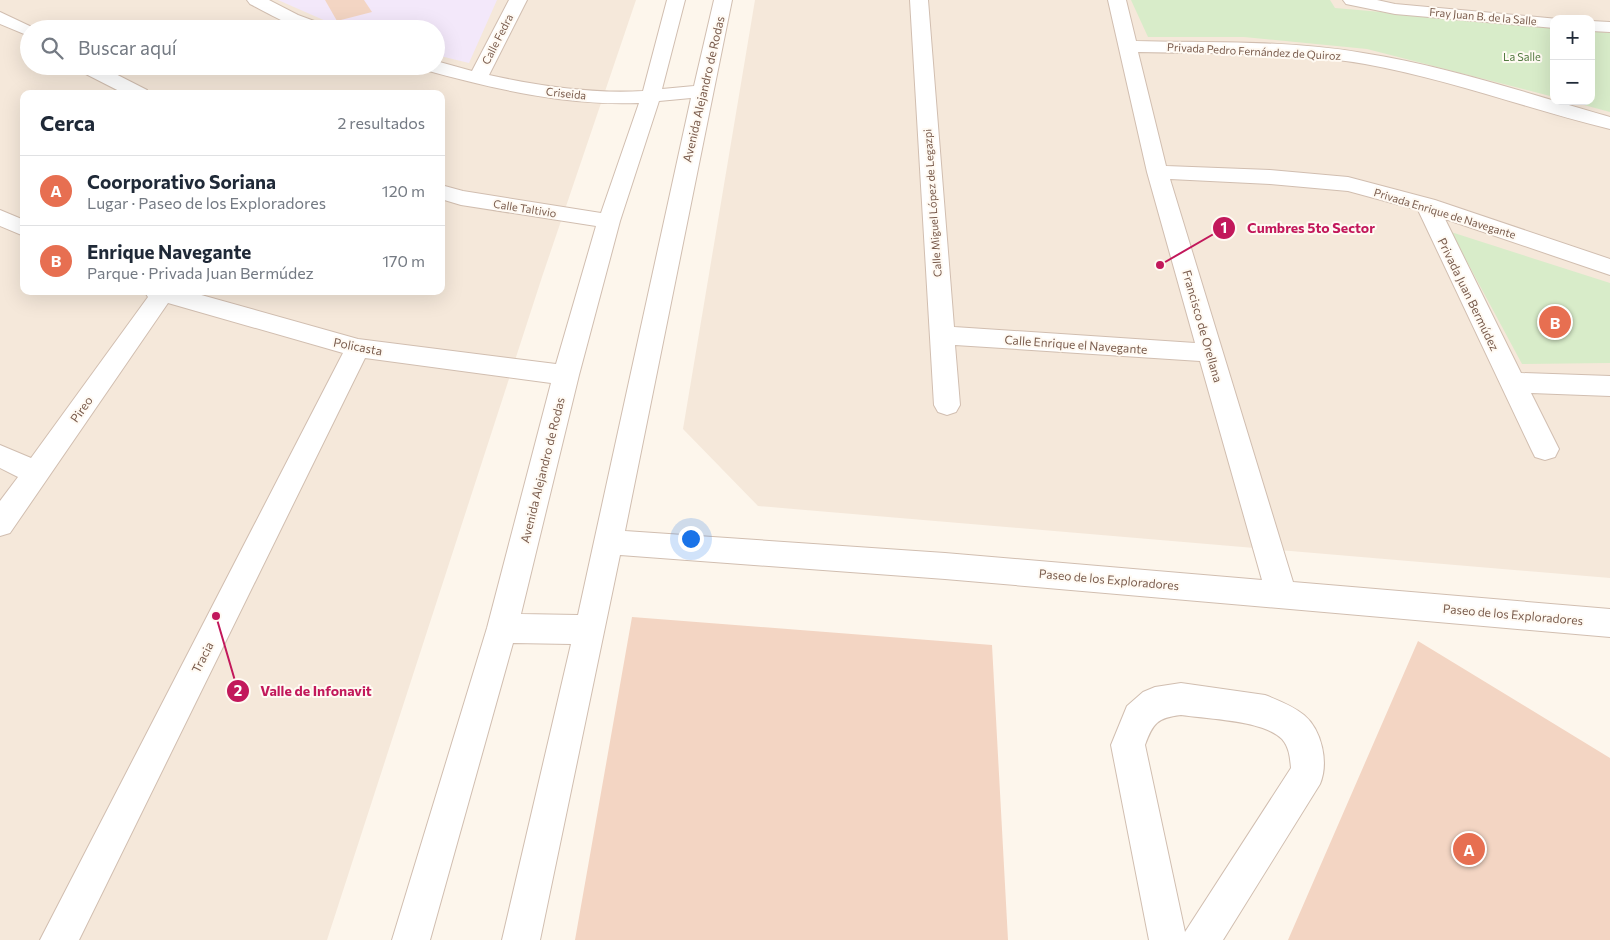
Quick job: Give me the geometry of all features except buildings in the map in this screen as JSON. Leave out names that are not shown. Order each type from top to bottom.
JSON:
[{"type":"street","points":[[256,0],[295,20]]},
{"type":"street","name":"Calle Fedra","points":[[477,79],[518,0]]},
{"type":"street","name":"Avenida Alejandro de Rodas","points":[[411,940],[502,628],[566,375],[609,221],[651,96],[676,0]]},
{"type":"street","name":"Avenida Alejandro de Rodas","points":[[521,940],[590,630],[702,91],[723,0]]},
{"type":"street","name":"Calle Miguel López de Legazpi","points":[[919,0],[947,405]]},
{"type":"street","name":"Francisco de Orellana","points":[[1117,0],[1157,172],[1212,353],[1281,593]]},
{"type":"street","name":"Fray Juan B. de la Salle","points":[[1353,0],[1395,9],[1550,23]]},
{"type":"street","points":[[0,16],[20,26]]},
{"type":"street","points":[[1595,26],[1610,28]]},
{"type":"street","name":"Privada Pedro Fernández de Quiroz","points":[[1129,46],[1318,52],[1363,58],[1409,67],[1610,123]]},
{"type":"street","name":"Criseida","points":[[445,70],[477,79],[565,94],[607,98],[702,91]]},
{"type":"street","points":[[103,75],[132,90]]},
{"type":"street","name":"Privada Enrique de Navegante","points":[[1157,172],[1270,177],[1348,184],[1427,205],[1610,266]]},
{"type":"street","name":"Calle Taltivio","points":[[445,193],[461,198],[609,221]]},
{"type":"street","name":"Privada Juan Bermúdez","points":[[1427,205],[1544,449]]},
{"type":"street","points":[[0,217],[20,227]]},
{"type":"street","name":"Pireo","points":[[0,524],[158,295]]},
{"type":"street","name":"Policasta","points":[[166,295],[358,348],[566,375]]},
{"type":"street","name":"Calle Enrique el Navegante","points":[[941,336],[1212,353]]},
{"type":"street","name":"Tracia","points":[[59,940],[358,348]]},
{"type":"street","points":[[1511,382],[1610,386]]},
{"type":"street","points":[[0,456],[36,473]]},
{"type":"street","name":"Paseo de los Exploradores","points":[[608,542],[954,566],[1610,623]]},
{"type":"street","points":[[502,628],[590,630]]},
{"type":"street","points":[[1168,940],[1128,744],[1139,717],[1155,704],[1181,699],[1264,711],[1293,728],[1306,748],[1308,772],[1201,940]]},
{"type":"shaded area","points":[[0,0],[636,0],[542,277],[327,940],[0,940]]},
{"type":"shaded area","points":[[278,0],[497,0],[469,63],[445,57],[445,20],[324,20]]},
{"type":"shaded area","points":[[755,0],[1610,0],[1610,578],[758,506],[683,429]]},
{"type":"green space","name":"La Salle","points":[[1131,0],[1330,0],[1335,8],[1550,27],[1550,96],[1367,49],[1244,37],[1148,37]]},
{"type":"green space","points":[[1595,31],[1610,33],[1610,112],[1584,105],[1595,105]]},
{"type":"green space","points":[[1451,232],[1610,283],[1610,363],[1522,364]]},
{"type":"place","name":"Cumbres 5to Sector","points":[[1160,265]]},
{"type":"place","name":"Enrique Navegante","points":[[1555,322]]},
{"type":"place","name":"Valle de Infonavit","points":[[216,616]]},
{"type":"place","name":"Coorporativo Soriana","points":[[1469,849]]}]
